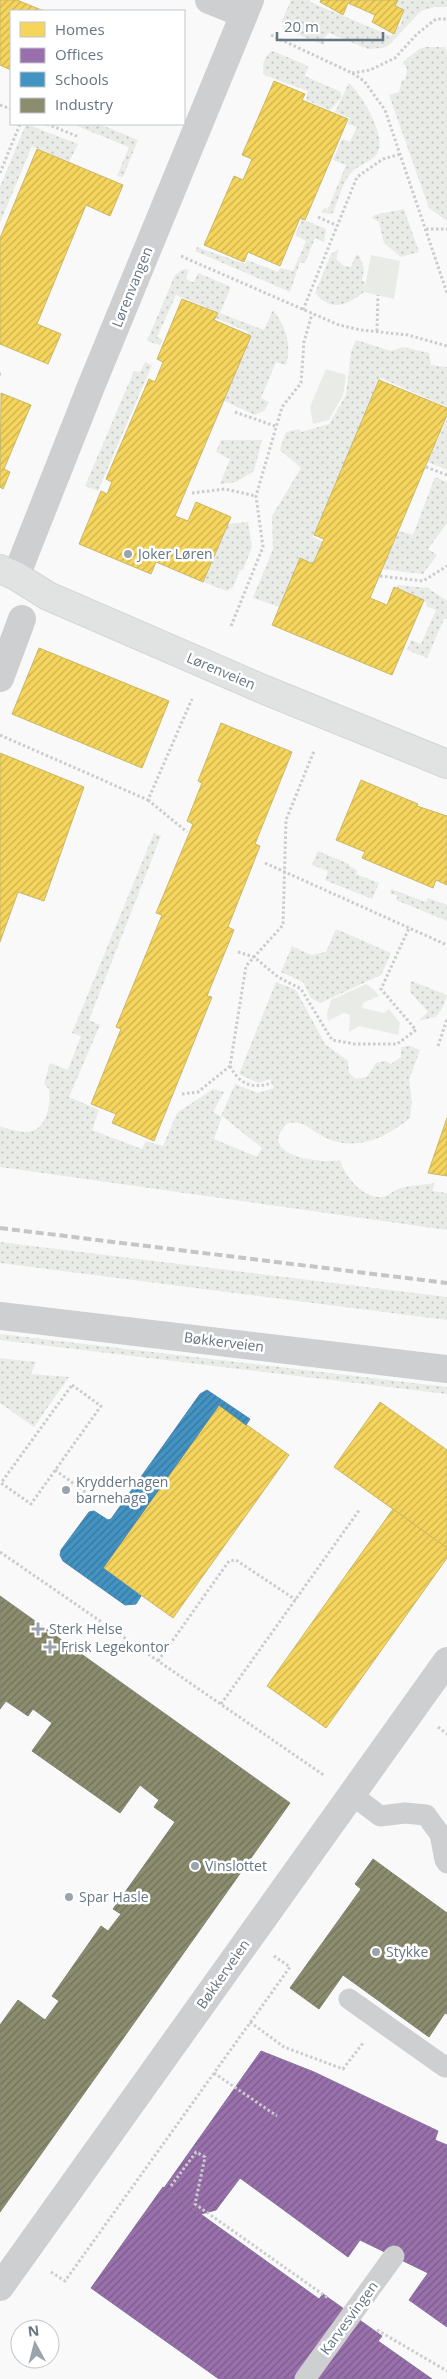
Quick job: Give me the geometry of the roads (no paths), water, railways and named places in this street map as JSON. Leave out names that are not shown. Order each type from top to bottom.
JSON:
[{"type":"street","points":[[208,0],[247,7]]},
{"type":"street","name":"Lørenvangen","points":[[8,573],[85,402],[247,7]]},
{"type":"street","name":"Lørenveien","points":[[8,573],[48,596],[265,690],[447,764]]},
{"type":"street","points":[[0,678],[22,620]]},
{"type":"street","name":"Bøkkerveien","points":[[0,1316],[447,1369]]},
{"type":"street","name":"Bøkkerveien","points":[[0,2287],[447,1661]]},
{"type":"lane","points":[[351,1794],[380,1816],[405,1813],[426,1815],[440,1834],[447,1862]]},
{"type":"lane","points":[[348,1999],[445,2067],[447,2065]]},
{"type":"lane","name":"Karvesvingen","points":[[305,2379],[394,2256]]},
{"type":"railway","points":[[0,1228],[447,1283]]},
{"type":"place","name":"Joker Løren","points":[[128,554]]},
{"type":"place","name":"Krydderhagen barnehage","points":[[66,1490]]},
{"type":"place","name":"Sterk Helse","points":[[38,1629]]},
{"type":"place","name":"Frisk Legekontor","points":[[50,1647]]},
{"type":"place","name":"Vinslottet","points":[[195,1866]]},
{"type":"place","name":"Spar Hasle","points":[[69,1897]]},
{"type":"place","name":"Stykke","points":[[376,1952]]}]
